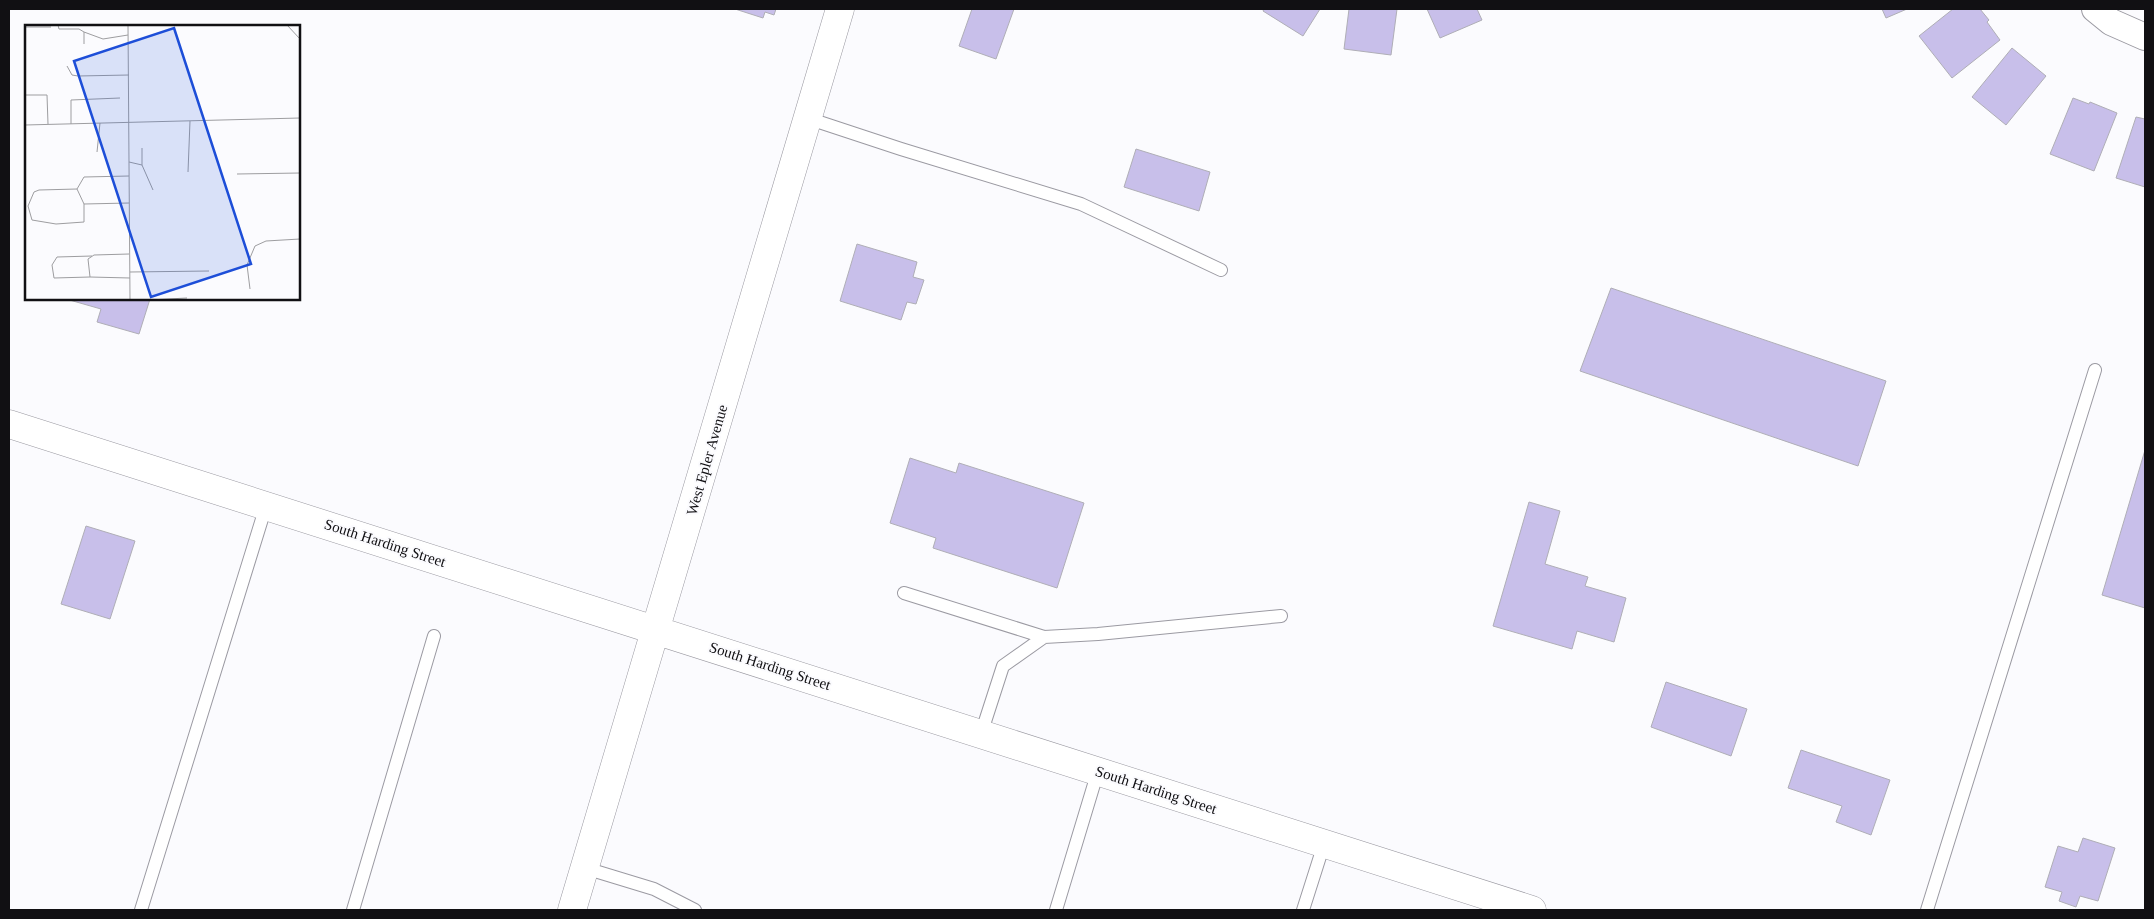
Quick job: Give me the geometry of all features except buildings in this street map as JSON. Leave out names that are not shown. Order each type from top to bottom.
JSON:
[{"type":"street","name":"West Epler Avenue","points":[[572,910],[657,630],[840,9]]},
{"type":"street","points":[[2095,9],[2111,22],[2145,37]]},
{"type":"street","name":"South Harding Street","points":[[9,424],[1532,910]]},
{"type":"lane","points":[[807,118],[910,152],[1081,204],[1221,270]]},
{"type":"lane","points":[[1928,910],[2095,370]]},
{"type":"lane","points":[[141,910],[266,506]]},
{"type":"lane","points":[[904,593],[1044,637],[1098,634],[1281,616]]},
{"type":"lane","points":[[353,910],[434,636]]},
{"type":"lane","points":[[981,734],[1003,666],[1044,637]]},
{"type":"lane","points":[[1056,910],[1098,771]]},
{"type":"lane","points":[[1304,910],[1324,844]]},
{"type":"lane","points":[[585,868],[654,889],[695,910]]}]
